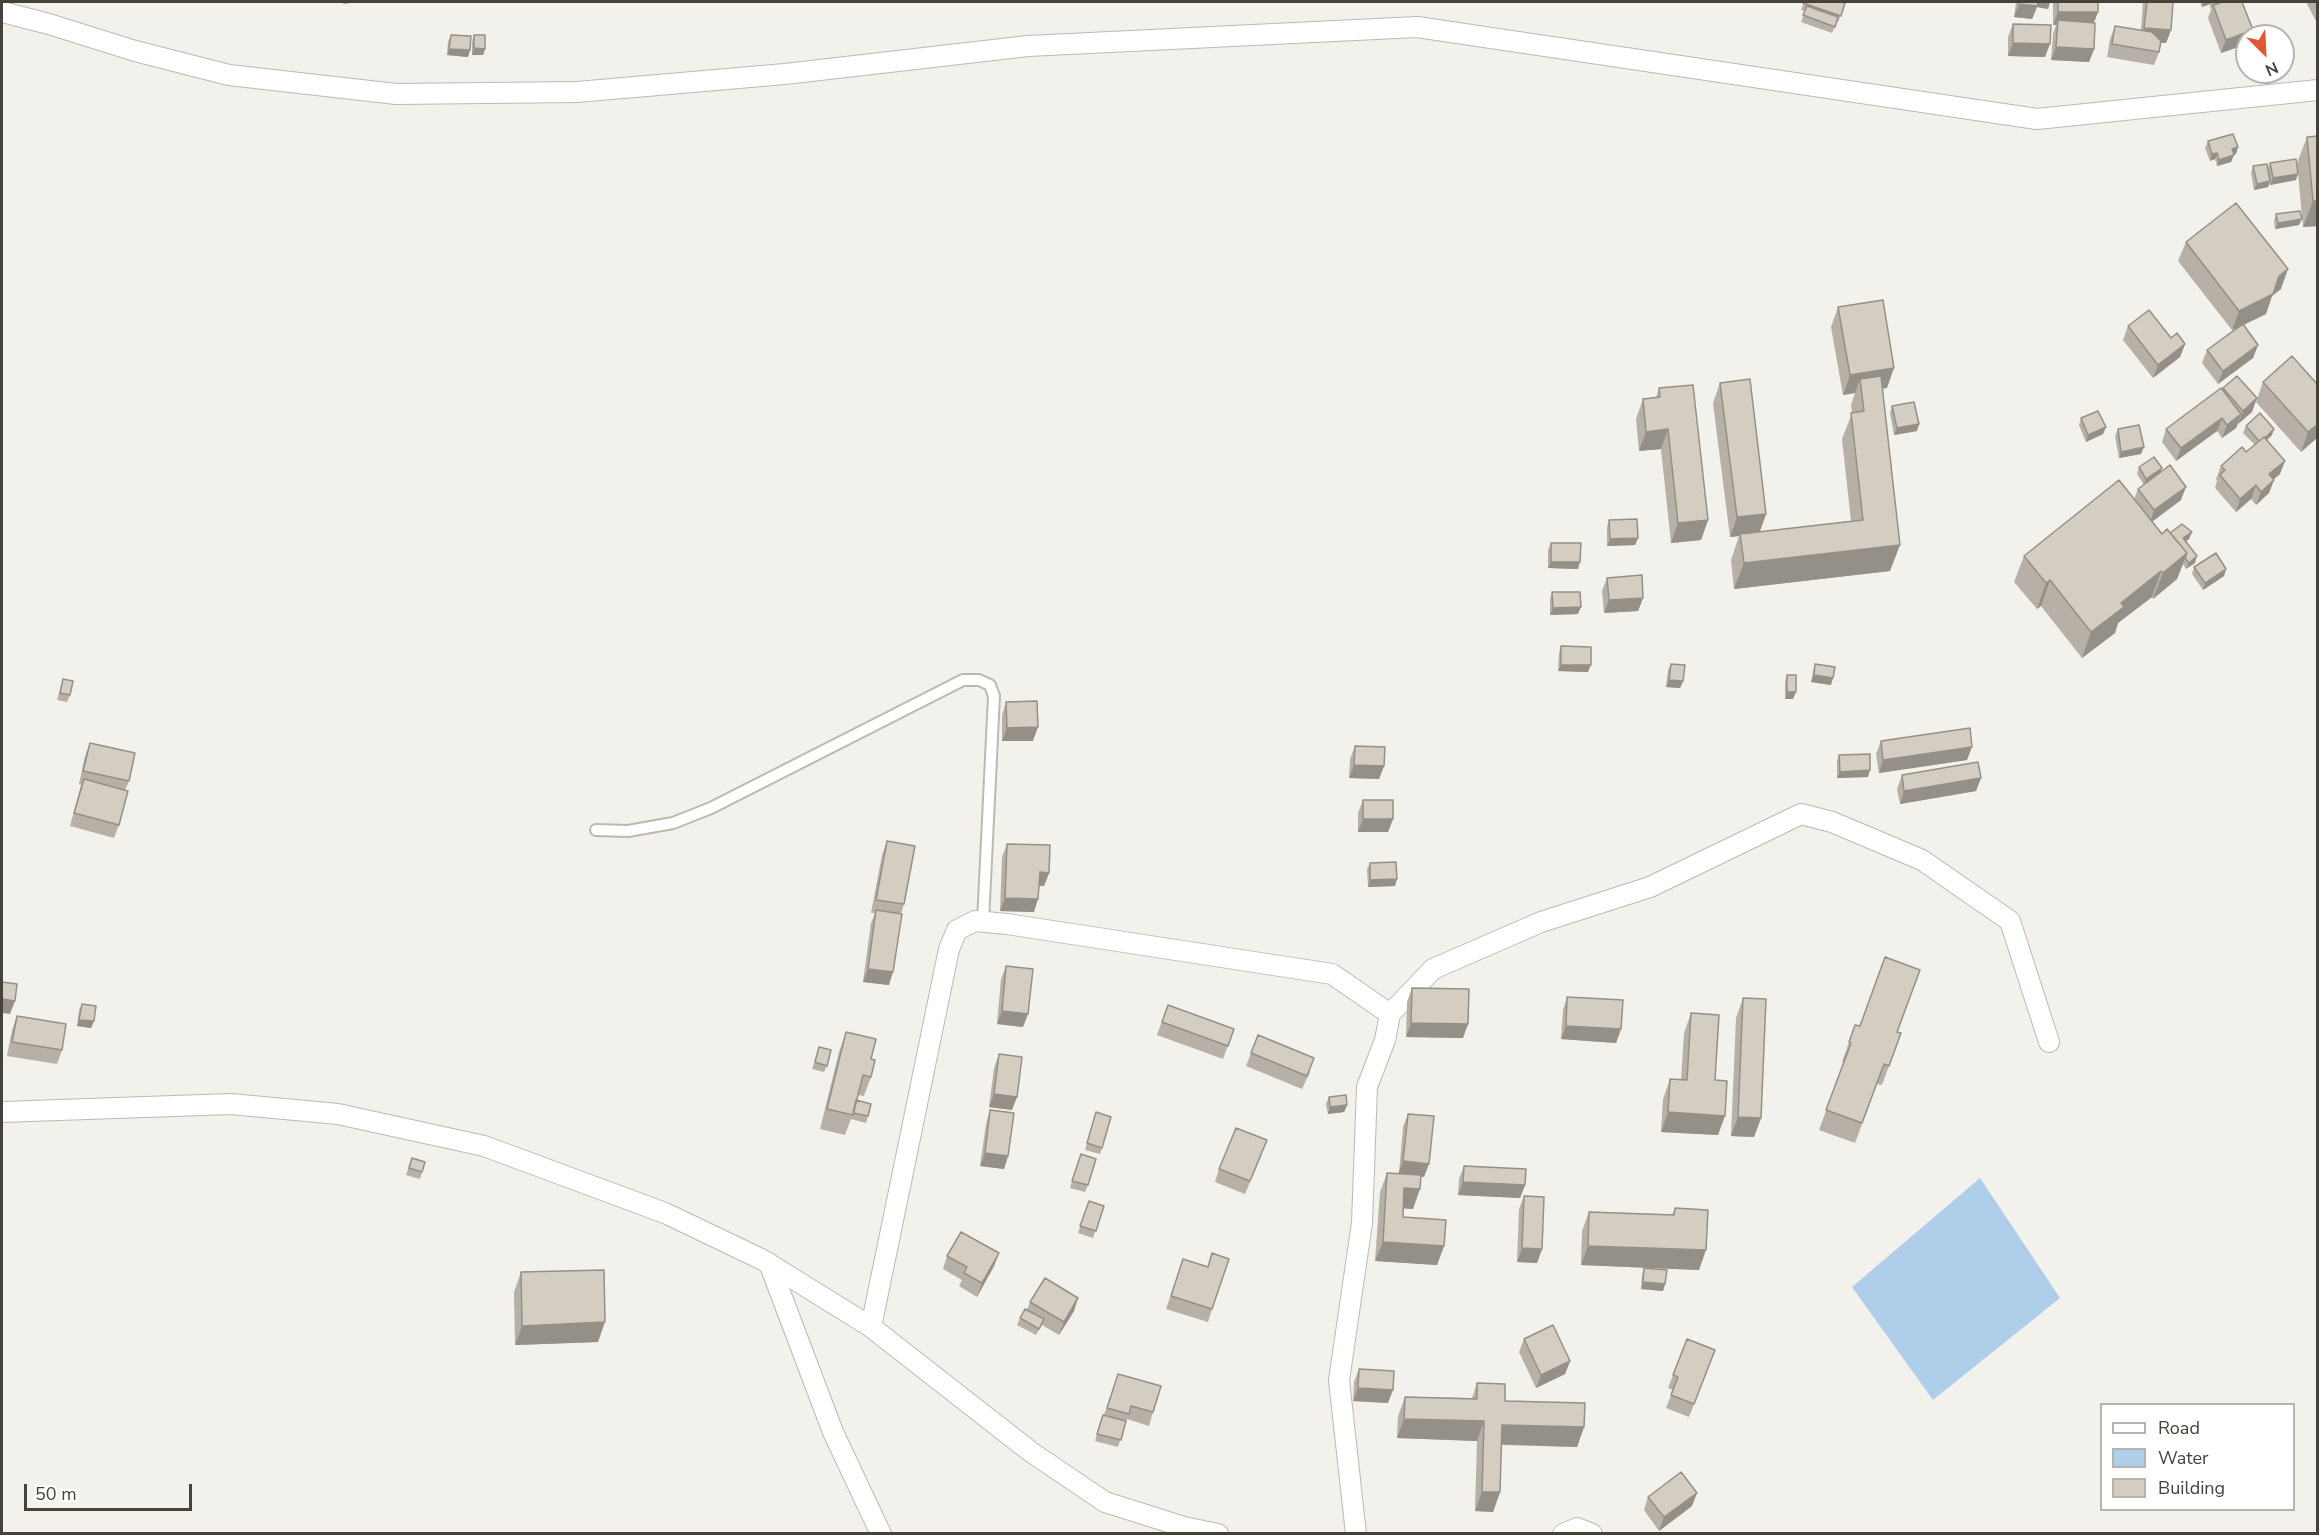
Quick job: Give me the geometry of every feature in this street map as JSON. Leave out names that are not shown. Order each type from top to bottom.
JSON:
[{"type":"street","points":[[2,12],[135,51],[229,75],[396,94],[577,92],[785,75],[1028,46],[1417,27],[2037,119],[2318,90]]},
{"type":"street","points":[[1356,1533],[1339,1380],[1362,1223],[1367,1087],[1385,1040],[1390,1014],[1433,969],[1541,922],[1650,887],[1801,814],[1832,822],[1922,860],[2010,921],[2049,1042]]},
{"type":"street","points":[[871,1327],[949,950],[957,930],[975,921],[1132,942],[1332,974],[1390,1014]]},
{"type":"street","points":[[2,1112],[231,1104],[338,1114],[484,1146],[665,1213],[769,1263],[871,1327],[1031,1452],[1105,1502],[1184,1527],[1218,1533]]},
{"type":"street","points":[[769,1263],[833,1432],[881,1533]]},
{"type":"street","points":[[1563,1533],[1577,1528],[1592,1533]]},
{"type":"lane","points":[[596,830],[627,831],[673,823],[751,789],[963,680],[979,680],[990,685],[994,696],[983,922]]},
{"type":"water","points":[[1980,1178],[2060,1298],[1933,1400],[1852,1287]]},
{"type":"building","points":[[1804,2],[1841,2],[1845,3],[1841,16]]},
{"type":"building","points":[[2019,2],[2038,2],[2037,6],[2019,4]]},
{"type":"building","points":[[2058,2],[2098,2],[2098,12],[2058,12]]},
{"type":"building","points":[[2147,2],[2173,2],[2171,30],[2144,28]]},
{"type":"building","points":[[2222,2],[2242,2],[2251,24],[2235,24],[2235,37],[2226,40],[2213,5]]},
{"type":"building","points":[[1807,6],[1838,17],[1835,27],[1803,15]]},
{"type":"building","points":[[2058,20],[2095,23],[2094,49],[2056,47]]},
{"type":"building","points":[[2013,24],[2051,25],[2050,44],[2013,43]]},
{"type":"building","points":[[2115,26],[2152,32],[2161,41],[2159,52],[2112,44]]},
{"type":"building","points":[[451,35],[471,36],[470,50],[449,49]]},
{"type":"building","points":[[474,35],[485,35],[485,49],[474,48]]},
{"type":"building","points":[[2233,134],[2238,147],[2232,149],[2234,155],[2219,160],[2217,153],[2212,154],[2208,141]]},
{"type":"building","points":[[2318,136],[2318,201],[2313,201],[2307,137]]},
{"type":"building","points":[[2296,159],[2298,174],[2273,178],[2270,163]]},
{"type":"building","points":[[2267,164],[2270,181],[2257,184],[2253,166]]},
{"type":"building","points":[[2236,203],[2288,269],[2279,276],[2273,294],[2239,311],[2186,242]]},
{"type":"building","points":[[2300,211],[2302,219],[2278,223],[2276,214]]},
{"type":"building","points":[[1883,300],[1894,368],[1850,375],[1838,307]]},
{"type":"building","points":[[2149,310],[2171,338],[2177,333],[2185,344],[2158,365],[2128,326]]},
{"type":"building","points":[[2243,324],[2258,345],[2223,371],[2207,350]]},
{"type":"building","points":[[2292,356],[2318,385],[2318,424],[2308,432],[2263,382]]},
{"type":"building","points":[[1881,376],[1900,545],[1744,563],[1740,534],[1863,520],[1851,413],[1864,411],[1860,379]]},
{"type":"building","points":[[2237,376],[2257,398],[2243,411],[2223,388]]},
{"type":"building","points":[[1750,379],[1766,514],[1737,517],[1720,383]]},
{"type":"building","points":[[1693,385],[1708,520],[1678,523],[1668,429],[1646,432],[1643,399],[1660,397],[1659,388]]},
{"type":"building","points":[[2221,388],[2241,414],[2227,425],[2222,418],[2181,448],[2166,429]]},
{"type":"building","points":[[1914,402],[1919,424],[1897,428],[1892,406]]},
{"type":"building","points":[[2098,411],[2106,427],[2088,435],[2081,418]]},
{"type":"building","points":[[2260,413],[2274,429],[2259,441],[2246,426]]},
{"type":"building","points":[[2139,425],[2144,447],[2121,452],[2118,429]]},
{"type":"building","points":[[2264,437],[2285,461],[2269,474],[2274,480],[2261,492],[2256,485],[2240,499],[2220,475],[2225,470],[2221,466],[2242,447],[2246,452]]},
{"type":"building","points":[[2154,457],[2162,468],[2146,479],[2139,467]]},
{"type":"building","points":[[2170,465],[2186,487],[2154,510],[2138,489]]},
{"type":"building","points":[[2119,480],[2162,534],[2167,529],[2187,553],[2121,603],[2124,607],[2091,632],[2050,580],[2046,583],[2024,556]]},
{"type":"building","points":[[1637,519],[1638,538],[1610,539],[1609,520]]},
{"type":"building","points":[[2182,524],[2192,532],[2183,538],[2197,556],[2189,563],[2185,558],[2187,553],[2170,533]]},
{"type":"building","points":[[1551,543],[1581,543],[1580,562],[1551,562]]},
{"type":"building","points":[[2216,553],[2226,569],[2205,583],[2194,567]]},
{"type":"building","points":[[1642,575],[1643,598],[1609,600],[1607,578]]},
{"type":"building","points":[[1552,592],[1580,592],[1581,607],[1553,608]]},
{"type":"building","points":[[1561,646],[1591,647],[1591,665],[1561,665]]},
{"type":"building","points":[[1671,664],[1685,665],[1683,681],[1669,680]]},
{"type":"building","points":[[1815,664],[1835,667],[1833,678],[1814,675]]},
{"type":"building","points":[[1787,675],[1796,675],[1796,692],[1787,692]]},
{"type":"building","points":[[63,679],[73,681],[70,695],[60,693]]},
{"type":"building","points":[[1037,701],[1038,727],[1007,728],[1006,702]]},
{"type":"building","points":[[1970,728],[1972,747],[1883,760],[1881,741]]},
{"type":"building","points":[[90,743],[135,753],[129,781],[83,771]]},
{"type":"building","points":[[1355,746],[1385,747],[1384,766],[1354,765]]},
{"type":"building","points":[[1870,754],[1870,770],[1840,772],[1839,755]]},
{"type":"building","points":[[1978,762],[1981,778],[1904,791],[1902,775]]},
{"type":"building","points":[[84,779],[128,791],[119,825],[74,813]]},
{"type":"building","points":[[1363,800],[1393,800],[1393,819],[1363,819]]},
{"type":"building","points":[[887,841],[915,846],[904,904],[876,900]]},
{"type":"building","points":[[1007,844],[1050,845],[1049,873],[1040,872],[1038,899],[1005,898]]},
{"type":"building","points":[[1396,862],[1397,879],[1370,880],[1370,863]]},
{"type":"building","points":[[876,910],[902,914],[893,972],[868,969]]},
{"type":"building","points":[[1885,957],[1920,970],[1897,1032],[1901,1033],[1889,1066],[1884,1064],[1862,1123],[1826,1110],[1851,1043],[1849,1042],[1855,1025],[1860,1026]]},
{"type":"building","points":[[1006,966],[1033,969],[1028,1014],[1002,1011]]},
{"type":"building","points":[[2,982],[17,984],[15,1001],[2,999]]},
{"type":"building","points":[[1412,988],[1469,989],[1468,1024],[1411,1023]]},
{"type":"building","points":[[1567,997],[1623,1000],[1621,1029],[1566,1026]]},
{"type":"building","points":[[1743,998],[1766,999],[1761,1118],[1738,1117]]},
{"type":"building","points":[[82,1004],[96,1006],[94,1021],[79,1020]]},
{"type":"building","points":[[1168,1005],[1234,1029],[1228,1046],[1162,1022]]},
{"type":"building","points":[[1691,1013],[1719,1015],[1715,1080],[1727,1081],[1725,1116],[1668,1112],[1670,1079],[1687,1080]]},
{"type":"building","points":[[17,1016],[66,1024],[62,1050],[12,1042]]},
{"type":"building","points":[[846,1032],[876,1039],[871,1059],[875,1060],[871,1077],[863,1075],[853,1115],[827,1109]]},
{"type":"building","points":[[1258,1035],[1314,1058],[1307,1076],[1251,1053]]},
{"type":"building","points":[[819,1047],[831,1050],[827,1066],[815,1062]]},
{"type":"building","points":[[999,1054],[1022,1057],[1017,1097],[994,1094]]},
{"type":"building","points":[[1346,1095],[1347,1105],[1330,1107],[1329,1097]]},
{"type":"building","points":[[856,1100],[871,1104],[868,1116],[853,1113]]},
{"type":"building","points":[[990,1110],[1014,1113],[1008,1156],[985,1153]]},
{"type":"building","points":[[1096,1112],[1111,1117],[1102,1148],[1087,1143]]},
{"type":"building","points":[[1408,1114],[1434,1116],[1429,1164],[1403,1161]]},
{"type":"building","points":[[1236,1128],[1267,1140],[1250,1181],[1219,1169]]},
{"type":"building","points":[[1081,1154],[1096,1159],[1088,1185],[1072,1181]]},
{"type":"building","points":[[412,1158],[425,1162],[422,1172],[409,1168]]},
{"type":"building","points":[[1464,1166],[1526,1169],[1525,1185],[1463,1182]]},
{"type":"building","points":[[1387,1173],[1421,1175],[1420,1189],[1404,1188],[1403,1217],[1446,1220],[1444,1246],[1383,1242]]},
{"type":"building","points":[[1524,1196],[1544,1197],[1542,1249],[1522,1248]]},
{"type":"building","points":[[1089,1201],[1104,1206],[1096,1231],[1080,1226]]},
{"type":"building","points":[[1675,1208],[1708,1210],[1706,1250],[1588,1246],[1589,1212],[1674,1215]]},
{"type":"building","points":[[961,1232],[999,1253],[982,1283],[964,1273],[967,1267],[947,1256]]},
{"type":"building","points":[[1212,1253],[1229,1259],[1212,1309],[1171,1296],[1183,1259],[1208,1267]]},
{"type":"building","points":[[1644,1268],[1667,1270],[1665,1284],[1643,1282]]},
{"type":"building","points":[[604,1270],[605,1322],[522,1326],[521,1272]]},
{"type":"building","points":[[1045,1278],[1078,1298],[1064,1322],[1030,1302]]},
{"type":"building","points":[[1025,1309],[1044,1319],[1039,1329],[1020,1318]]},
{"type":"building","points":[[1553,1325],[1570,1361],[1541,1375],[1524,1339]]},
{"type":"building","points":[[1687,1339],[1715,1350],[1694,1404],[1671,1395],[1678,1377],[1673,1375]]},
{"type":"building","points":[[1359,1369],[1394,1371],[1393,1390],[1358,1388]]},
{"type":"building","points":[[1118,1374],[1161,1386],[1153,1412],[1131,1406],[1129,1414],[1107,1408]]},
{"type":"building","points":[[1477,1383],[1505,1384],[1505,1401],[1585,1403],[1584,1427],[1502,1425],[1500,1492],[1482,1492],[1484,1421],[1404,1419],[1405,1397],[1477,1399]]},
{"type":"building","points":[[1103,1415],[1126,1421],[1121,1440],[1097,1434]]},
{"type":"building","points":[[1681,1472],[1697,1493],[1664,1517],[1648,1497]]}]
